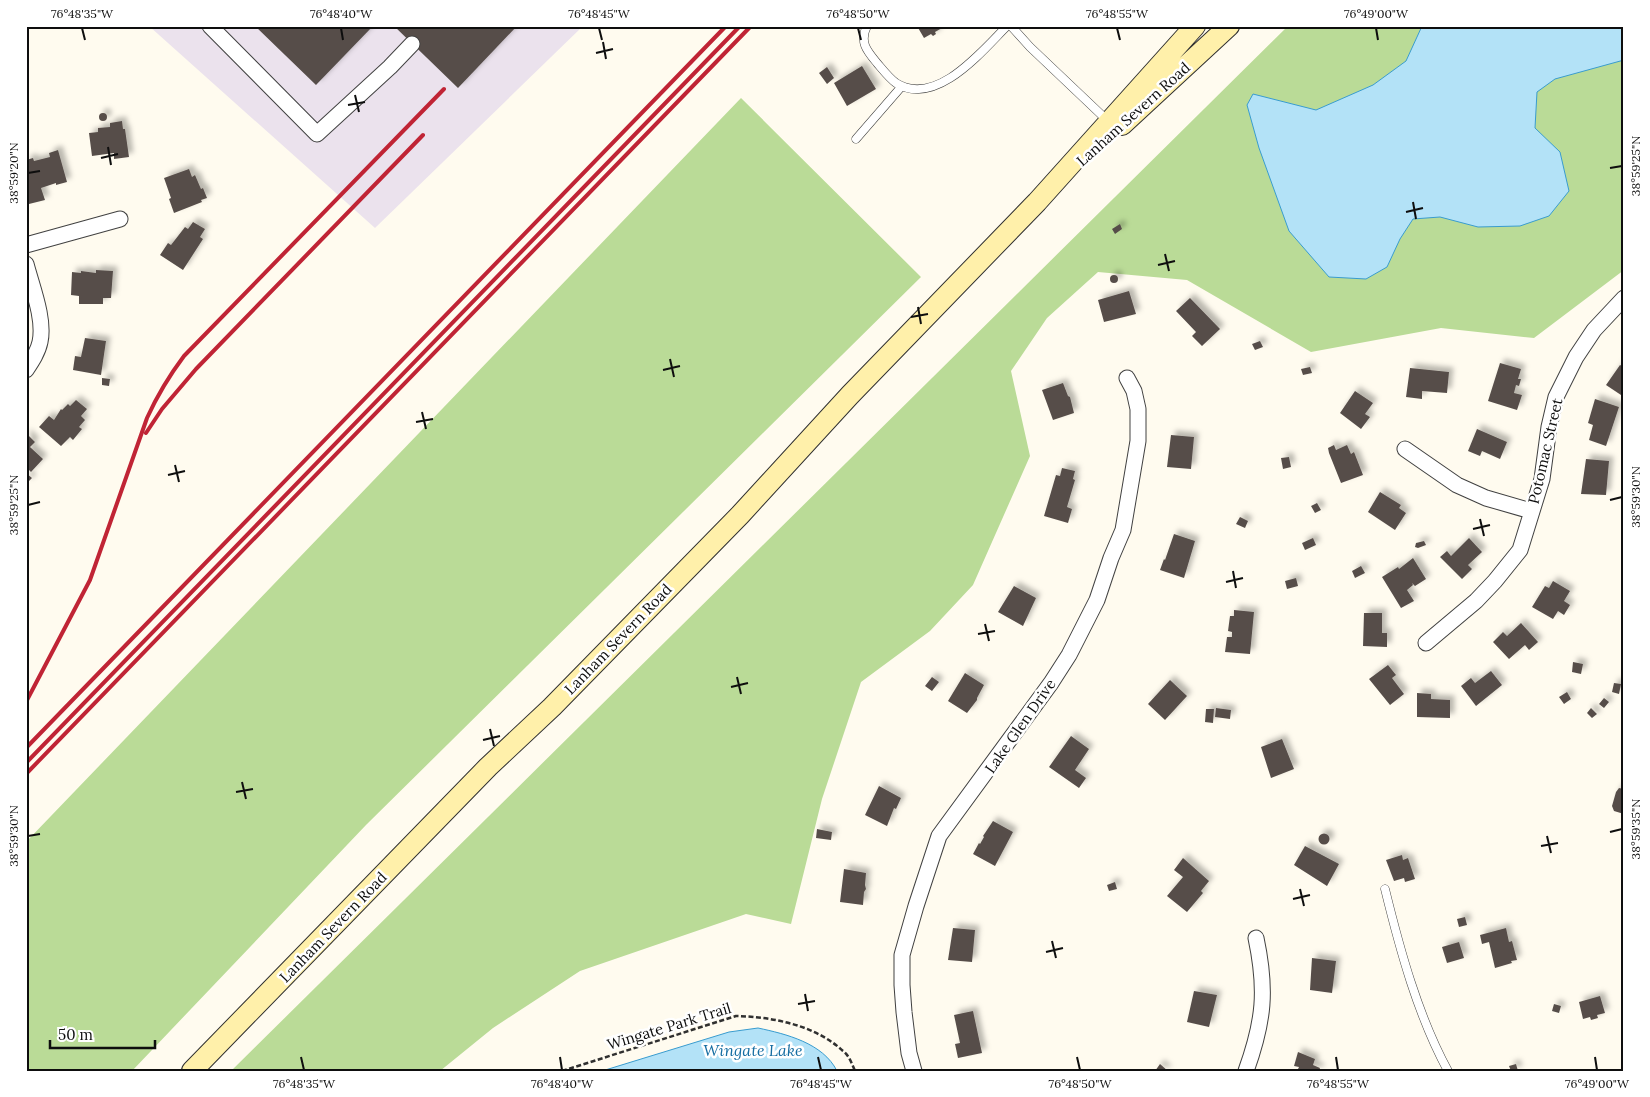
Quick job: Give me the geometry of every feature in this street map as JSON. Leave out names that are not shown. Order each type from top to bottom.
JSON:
[{"type":"main road","name":"Lanham Severn Road","points":[[192,1071],[488,767],[552,707],[733,522],[850,395],[1037,202],[1194,26]]},
{"type":"main road","name":"Lanham Severn Road","points":[[1037,202],[1230,26]]},
{"type":"street","points":[[210,26],[317,134],[390,67],[412,44]]},
{"type":"street","points":[[26,245],[120,219]]},
{"type":"street","points":[[26,264],[40,320],[41,332],[40,343],[35,357],[26,370]]},
{"type":"street","name":"Potomac Street","points":[[1426,643],[1476,601],[1520,550],[1542,479],[1549,427],[1556,397],[1576,357],[1594,330],[1624,298]]},
{"type":"street","name":"Lake Glen Drive","points":[[914,1071],[909,1053],[902,985],[902,955],[916,906],[939,836],[1051,683],[1069,655],[1097,600],[1123,530],[1138,441],[1138,409],[1134,391],[1127,378]]},
{"type":"street","points":[[1405,449],[1457,485],[1486,498],[1531,511]]},
{"type":"street","points":[[1246,1071],[1258,1034],[1264,989],[1262,966],[1256,938]]},
{"type":"lane","points":[[867,26],[863,40],[865,48],[885,72],[902,86],[920,88],[933,87],[946,81],[966,67],[1007,26]]},
{"type":"lane","points":[[1011,26],[1030,47],[1109,122]]},
{"type":"lane","points":[[856,139],[902,86]]},
{"type":"lane","points":[[1385,889],[1395,931],[1424,1018],[1433,1042],[1448,1071]]},
{"type":"path","name":"Wingate Park Trail","points":[[562,1071],[736,1016],[757,1016],[793,1023],[826,1038],[845,1052],[856,1071]]},
{"type":"shaded area","points":[[149,26],[583,26],[375,228]]},
{"type":"green space","points":[[1288,26],[1624,26],[1624,270],[1534,338],[1441,328],[1311,352],[1187,280],[1098,272],[1047,318],[1011,371],[1030,456],[973,585],[930,631],[861,682],[822,799],[791,924],[746,914],[580,971],[493,1028],[440,1071],[231,1071]]},
{"type":"green space","points":[[741,98],[921,277],[366,825],[132,1071],[26,1071],[26,842]]},
{"type":"water","points":[[1422,26],[1624,26],[1624,60],[1555,79],[1537,92],[1535,128],[1560,152],[1569,191],[1549,216],[1520,226],[1478,227],[1440,217],[1413,219],[1400,239],[1387,267],[1366,279],[1329,277],[1289,231],[1259,148],[1247,105],[1253,94],[1316,110],[1373,85],[1406,61]]},
{"type":"water","name":"Wingate Lake","points":[[758,1028],[803,1041],[823,1053],[837,1071],[602,1071],[729,1032]]},
{"type":"building","points":[[255,26],[373,26],[316,85]]},
{"type":"building","points":[[394,26],[517,26],[458,88]]},
{"type":"building","points":[[917,26],[941,26],[942,28],[935,32],[936,34],[933,36],[931,34],[924,38]]},
{"type":"building","points":[[862,66],[876,89],[847,106],[834,83]]},
{"type":"building","points":[[827,67],[834,78],[827,84],[819,73]]},
{"type":"building","points":[[103,113],[107,117],[103,121],[99,117]]},
{"type":"building","points":[[122,121],[129,157],[114,159],[114,153],[92,156],[89,133],[98,132],[98,128],[110,127],[110,123]]},
{"type":"building","points":[[58,150],[67,182],[41,188],[45,200],[29,204],[26,196],[28,194],[26,160],[33,158],[34,161],[50,157],[49,153]]},
{"type":"building","points":[[189,169],[192,177],[195,175],[207,198],[201,200],[202,202],[174,213],[164,178]]},
{"type":"building","points":[[193,222],[205,229],[200,237],[203,239],[183,270],[160,255],[168,243],[171,245],[185,227],[188,229]]},
{"type":"building","points":[[1120,224],[1122,229],[1115,234],[1112,229]]},
{"type":"building","points":[[96,270],[113,271],[111,298],[103,298],[103,304],[79,304],[79,296],[71,295],[72,272],[96,273]]},
{"type":"building","points":[[1114,275],[1118,279],[1114,283],[1110,279]]},
{"type":"building","points":[[1129,291],[1136,314],[1104,322],[1098,300]]},
{"type":"building","points":[[1190,298],[1220,329],[1202,346],[1192,336],[1196,332],[1176,311]]},
{"type":"building","points":[[85,338],[106,341],[101,375],[73,370],[75,356],[81,357]]},
{"type":"building","points":[[1260,341],[1263,347],[1255,350],[1252,344]]},
{"type":"building","points":[[1500,363],[1521,369],[1518,379],[1521,379],[1519,386],[1516,385],[1514,393],[1522,395],[1517,410],[1488,401]]},
{"type":"building","points":[[1620,365],[1624,367],[1624,397],[1606,385]]},
{"type":"building","points":[[1310,367],[1312,373],[1303,375],[1301,369]]},
{"type":"building","points":[[1410,368],[1449,372],[1447,393],[1422,391],[1422,399],[1406,397]]},
{"type":"building","points":[[102,378],[110,379],[109,386],[102,385]]},
{"type":"building","points":[[1063,383],[1070,397],[1074,413],[1053,420],[1042,390]]},
{"type":"building","points":[[1355,391],[1373,403],[1365,414],[1370,417],[1361,429],[1340,413]]},
{"type":"building","points":[[1595,399],[1619,407],[1606,446],[1589,440],[1593,425],[1588,423]]},
{"type":"building","points":[[76,400],[87,409],[81,416],[85,420],[79,427],[82,429],[73,440],[70,437],[61,446],[39,427],[49,416],[54,420],[61,409],[68,404],[70,406]]},
{"type":"building","points":[[1477,429],[1507,442],[1500,459],[1482,451],[1480,456],[1468,451]]},
{"type":"building","points":[[26,433],[35,442],[30,447],[43,459],[31,472],[29,470],[26,473]]},
{"type":"building","points":[[1171,435],[1194,437],[1191,469],[1167,467]]},
{"type":"building","points":[[1334,445],[1336,450],[1347,445],[1351,454],[1354,452],[1363,475],[1341,483],[1328,448]]},
{"type":"building","points":[[1289,457],[1291,467],[1283,469],[1281,458]]},
{"type":"building","points":[[1586,459],[1609,461],[1606,495],[1581,494]]},
{"type":"building","points":[[1062,468],[1075,471],[1073,479],[1075,480],[1067,507],[1072,509],[1068,523],[1044,516],[1056,475],[1060,476]]},
{"type":"building","points":[[26,473],[32,478],[26,484]]},
{"type":"building","points":[[1380,492],[1401,505],[1399,508],[1406,513],[1395,530],[1368,512]]},
{"type":"building","points":[[1317,503],[1321,510],[1315,513],[1311,506]]},
{"type":"building","points":[[1240,517],[1248,521],[1245,528],[1236,524]]},
{"type":"building","points":[[1174,534],[1195,541],[1184,578],[1160,570]]},
{"type":"building","points":[[1313,538],[1316,545],[1305,550],[1302,543]]},
{"type":"building","points":[[1469,538],[1482,552],[1468,565],[1472,569],[1462,579],[1440,557],[1447,551],[1451,556]]},
{"type":"building","points":[[1424,541],[1426,545],[1418,548],[1415,547],[1416,543]]},
{"type":"building","points":[[1413,558],[1426,579],[1415,586],[1412,583],[1413,585],[1407,590],[1414,601],[1401,608],[1382,577],[1398,567],[1399,569]]},
{"type":"building","points":[[1361,566],[1365,573],[1355,578],[1352,571]]},
{"type":"building","points":[[1296,578],[1298,586],[1287,589],[1285,581]]},
{"type":"building","points":[[1553,581],[1570,591],[1564,601],[1570,605],[1564,615],[1558,611],[1553,619],[1532,607],[1545,586],[1549,588]]},
{"type":"building","points":[[1014,586],[1036,598],[1023,626],[998,612]]},
{"type":"building","points":[[1234,610],[1254,612],[1250,654],[1225,652],[1227,637],[1232,637],[1232,632],[1228,631],[1230,616],[1234,616]]},
{"type":"building","points":[[1364,613],[1382,613],[1382,633],[1387,633],[1387,647],[1363,646]]},
{"type":"building","points":[[1521,623],[1538,642],[1529,650],[1525,645],[1509,659],[1493,642],[1503,632],[1507,636]]},
{"type":"building","points":[[1573,662],[1583,664],[1581,674],[1572,672]]},
{"type":"building","points":[[1388,665],[1396,675],[1392,678],[1404,694],[1390,705],[1369,679]]},
{"type":"building","points":[[1491,671],[1502,685],[1476,706],[1461,686],[1471,678],[1475,683]]},
{"type":"building","points":[[965,673],[984,685],[977,700],[967,713],[948,701]]},
{"type":"building","points":[[932,677],[939,682],[932,691],[925,686]]},
{"type":"building","points":[[1170,680],[1187,696],[1165,720],[1148,704]]},
{"type":"building","points":[[1614,683],[1621,684],[1619,694],[1612,692]]},
{"type":"building","points":[[1567,692],[1571,699],[1564,704],[1559,697]]},
{"type":"building","points":[[1417,693],[1431,694],[1431,699],[1450,700],[1450,718],[1417,717]]},
{"type":"building","points":[[1604,698],[1609,702],[1604,708],[1599,704]]},
{"type":"building","points":[[1216,708],[1231,710],[1230,719],[1215,717]]},
{"type":"building","points":[[1591,708],[1597,714],[1592,718],[1587,713]]},
{"type":"building","points":[[1206,709],[1214,709],[1213,723],[1205,722]]},
{"type":"building","points":[[1071,736],[1089,749],[1075,770],[1086,778],[1079,788],[1049,767]]},
{"type":"building","points":[[1282,739],[1294,769],[1271,778],[1261,747]]},
{"type":"building","points":[[879,786],[901,798],[896,809],[894,808],[887,826],[865,815]]},
{"type":"building","points":[[1619,788],[1624,789],[1624,814],[1614,811],[1612,806]]},
{"type":"building","points":[[993,821],[1013,832],[995,866],[973,854]]},
{"type":"building","points":[[817,829],[832,832],[831,840],[816,838]]},
{"type":"building","points":[[1324,833],[1330,839],[1324,845],[1318,839]]},
{"type":"building","points":[[1305,846],[1339,864],[1327,886],[1294,865]]},
{"type":"building","points":[[1402,855],[1403,860],[1408,858],[1415,879],[1405,882],[1404,878],[1394,881],[1386,860]]},
{"type":"building","points":[[1183,858],[1209,881],[1201,891],[1203,893],[1187,912],[1167,896],[1183,877],[1174,870]]},
{"type":"building","points":[[844,869],[866,873],[863,905],[840,902]]},
{"type":"building","points":[[1115,882],[1117,889],[1109,891],[1107,885]]},
{"type":"building","points":[[1465,917],[1467,925],[1459,927],[1457,919]]},
{"type":"building","points":[[953,928],[975,930],[972,962],[948,960]]},
{"type":"building","points":[[1506,928],[1509,942],[1512,941],[1517,960],[1495,968],[1489,942],[1482,944],[1480,935]]},
{"type":"building","points":[[1459,942],[1464,958],[1447,963],[1442,947]]},
{"type":"building","points":[[1312,958],[1336,961],[1332,993],[1310,990]]},
{"type":"building","points":[[1194,991],[1217,995],[1209,1027],[1187,1022]]},
{"type":"building","points":[[1600,996],[1605,1013],[1597,1015],[1598,1018],[1591,1020],[1590,1017],[1583,1019],[1579,1002]]},
{"type":"building","points":[[1554,1004],[1561,1006],[1559,1013],[1552,1011]]},
{"type":"building","points":[[973,1011],[982,1053],[958,1058],[955,1044],[960,1043],[954,1015]]},
{"type":"building","points":[[1298,1052],[1315,1059],[1313,1065],[1320,1068],[1319,1071],[1297,1071],[1299,1067],[1294,1066]]},
{"type":"building","points":[[1160,1064],[1168,1071],[1155,1071]]},
{"type":"building","points":[[1516,1064],[1518,1071],[1511,1071],[1509,1066]]},
{"type":"railway","points":[[26,748],[726,26]]},
{"type":"railway","points":[[26,763],[740,26]]},
{"type":"railway","points":[[26,774],[751,26]]},
{"type":"railway","points":[[26,702],[90,580],[147,418],[173,371],[184,356],[444,89]]},
{"type":"railway","points":[[146,433],[162,409],[196,369],[423,135]]}]
